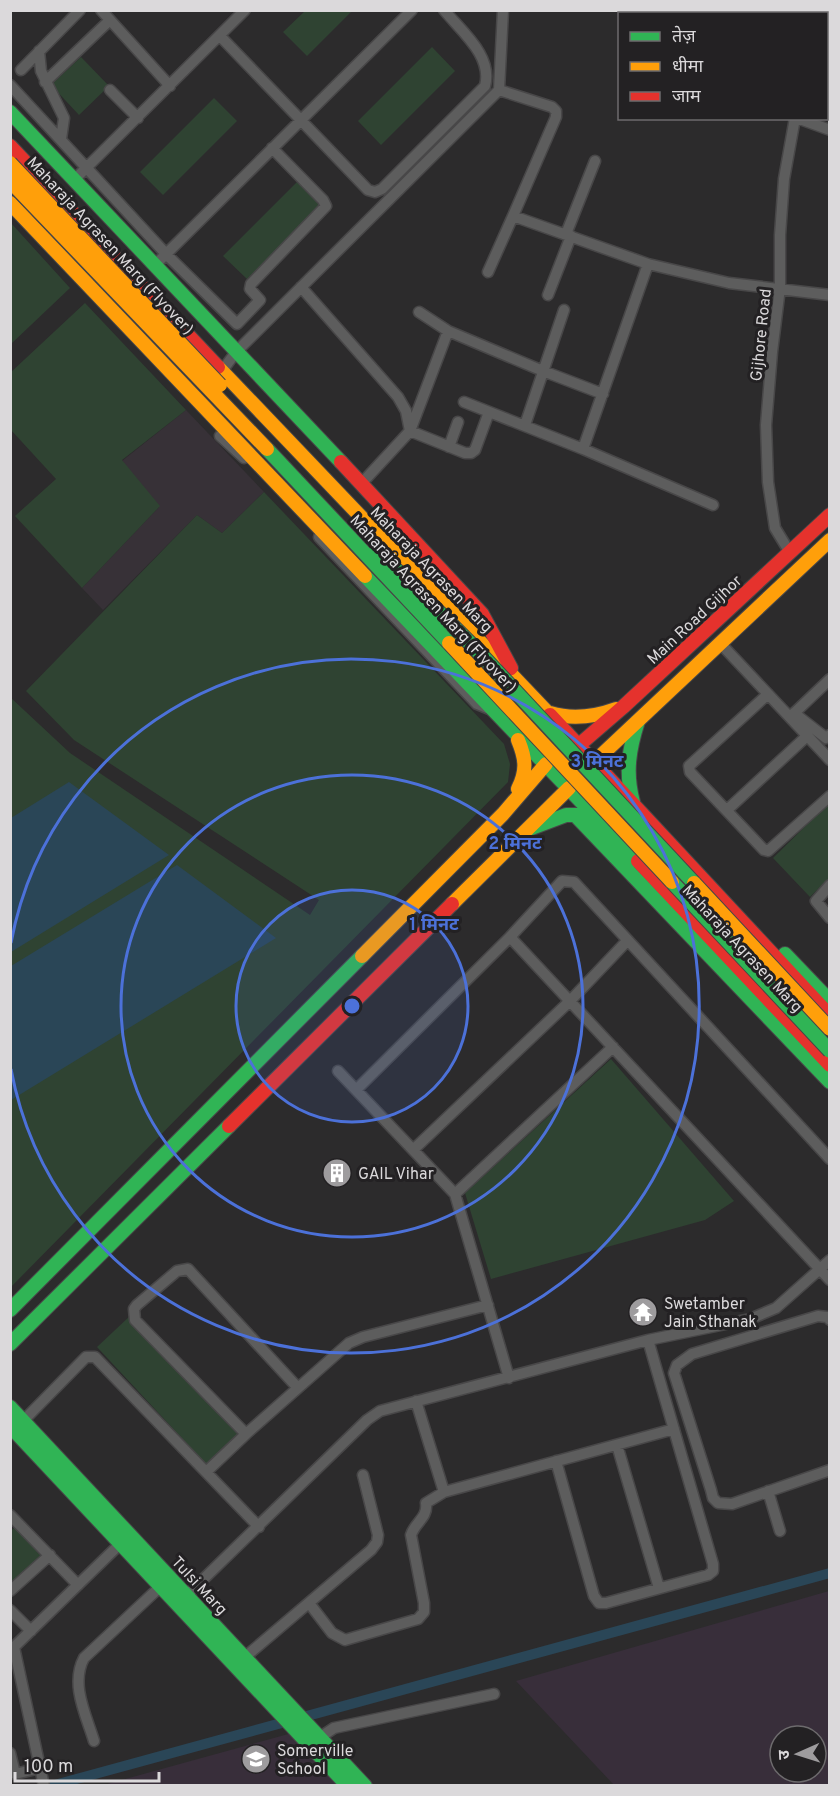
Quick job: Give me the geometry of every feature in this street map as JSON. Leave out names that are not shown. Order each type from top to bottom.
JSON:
[{"type":"main road","points":[[10,112],[468,596],[482,614],[519,683]]},
{"type":"main road","name":"Maharaja Agrasen Marg","points":[[10,146],[342,499],[579,745],[830,1016]]},
{"type":"main road","name":"Maharaja Agrasen Marg (Flyover)","points":[[10,163],[387,562],[476,649],[830,1029]]},
{"type":"main road","name":"Maharaja Agrasen Marg (Flyover)","points":[[10,181],[294,476],[830,1051]]},
{"type":"main road","name":"Maharaja Agrasen Marg","points":[[10,203],[608,828],[830,1065]]},
{"type":"main road","points":[[113,310],[141,285]]},
{"type":"main road","points":[[314,523],[342,499]]},
{"type":"main road","name":"Main Road Gijhor","points":[[579,745],[830,515]]},
{"type":"main road","points":[[594,762],[830,540]]},
{"type":"main road","points":[[548,713],[561,717],[588,717],[623,707]]},
{"type":"main road","points":[[634,805],[628,786],[628,749],[638,719]]},
{"type":"main road","points":[[509,808],[525,776],[526,765],[514,730]]},
{"type":"main road","points":[[10,1310],[509,808],[546,764]]},
{"type":"main road","points":[[628,786],[830,1001]]},
{"type":"main road","points":[[12,1344],[522,832],[569,788]]},
{"type":"main road","points":[[522,832],[566,815],[586,815],[608,828]]},
{"type":"main road","points":[[575,815],[830,1082]]},
{"type":"main road","points":[[736,965],[760,941]]},
{"type":"main road","points":[[10,1394],[12,1408]]},
{"type":"main road","name":"Tulsi Marg","points":[[12,1408],[17,1423],[161,1586],[312,1736],[365,1785]]},
{"type":"main road","name":"Tulsi Marg","points":[[17,1423],[187,1595],[245,1657],[282,1706]]},
{"type":"main road","name":"Tulsi Marg","points":[[312,1736],[348,1785]]},
{"type":"street","points":[[21,70],[80,10]]},
{"type":"street","points":[[101,10],[170,86]]},
{"type":"street","points":[[74,180],[245,10]]},
{"type":"street","points":[[155,265],[412,10]]},
{"type":"street","points":[[220,36],[368,190],[375,192],[382,189],[485,86],[488,75],[481,55],[444,10]]},
{"type":"street","points":[[222,371],[236,352],[499,90],[503,10]]},
{"type":"street","points":[[45,82],[110,20]]},
{"type":"street","points":[[39,51],[41,71],[45,82],[62,111],[64,124],[61,139]]},
{"type":"street","points":[[10,85],[166,254],[234,323],[238,324],[261,300],[250,289],[251,284],[326,206],[323,200],[272,147]]},
{"type":"street","points":[[110,90],[138,118]]},
{"type":"street","points":[[488,272],[556,117],[556,111],[552,107],[499,90]]},
{"type":"street","name":"Gijhore Road","points":[[789,551],[775,528],[768,482],[766,425],[780,288],[780,235],[784,179],[796,120]]},
{"type":"street","points":[[802,120],[830,130]]},
{"type":"street","points":[[548,295],[595,161]]},
{"type":"street","points":[[10,211],[205,416]]},
{"type":"street","points":[[513,216],[648,264],[729,283],[830,295]]},
{"type":"street","points":[[583,449],[648,264]]},
{"type":"street","points":[[301,287],[398,396],[406,411],[410,431]]},
{"type":"street","points":[[525,425],[564,310]]},
{"type":"street","points":[[419,312],[448,331],[603,394]]},
{"type":"street","points":[[361,484],[410,431],[448,331]]},
{"type":"street","points":[[464,402],[525,425],[713,505]]},
{"type":"street","points":[[410,431],[465,453],[471,453],[475,450],[489,412]]},
{"type":"street","points":[[449,447],[458,422]]},
{"type":"street","points":[[220,436],[241,455],[477,704],[497,712]]},
{"type":"street","points":[[720,643],[768,694],[792,715],[826,738],[830,735]]},
{"type":"street","points":[[792,715],[830,679]]},
{"type":"street","points":[[768,694],[689,766],[690,771],[764,850],[768,851],[830,796]]},
{"type":"street","points":[[792,715],[807,736],[830,759]]},
{"type":"street","points":[[727,810],[807,736]]},
{"type":"street","points":[[357,1089],[510,937],[562,881],[569,880],[574,882],[830,1159]]},
{"type":"street","points":[[830,885],[816,901],[830,918]]},
{"type":"street","points":[[510,937],[830,1280]]},
{"type":"street","points":[[413,1150],[570,1001],[627,941]]},
{"type":"street","points":[[455,1194],[612,1047]]},
{"type":"street","points":[[338,1071],[455,1194],[509,1378]]},
{"type":"street","points":[[187,1595],[367,1420],[380,1411],[648,1340],[752,1318],[776,1308],[830,1260]]},
{"type":"street","points":[[246,1434],[135,1320],[134,1309],[137,1305],[177,1271],[188,1269],[298,1388]]},
{"type":"street","points":[[206,1472],[348,1343],[488,1305]]},
{"type":"street","points":[[830,1320],[827,1317],[818,1316],[692,1354],[676,1365],[674,1372],[713,1498],[718,1503],[732,1504],[830,1470]]},
{"type":"street","points":[[752,1318],[757,1336]]},
{"type":"street","points":[[556,1461],[594,1596],[599,1602],[606,1603],[708,1575],[713,1571],[713,1564],[648,1340]]},
{"type":"street","points":[[17,1423],[86,1357],[95,1357],[259,1527]]},
{"type":"street","points":[[416,1401],[444,1492]]},
{"type":"street","points":[[309,1603],[332,1633],[345,1640],[418,1620],[424,1612],[424,1603],[411,1535],[413,1529],[424,1518],[427,1510],[426,1503],[444,1492],[674,1429]]},
{"type":"street","points":[[617,1445],[659,1588]]},
{"type":"street","points":[[245,1657],[371,1550],[377,1542],[376,1525],[363,1475]]},
{"type":"street","points":[[768,1491],[780,1531]]},
{"type":"street","points":[[13,1521],[78,1584]]},
{"type":"street","points":[[10,1753],[15,1774],[42,1777],[16,1682],[12,1648],[121,1543]]},
{"type":"street","points":[[10,1591],[50,1555]]},
{"type":"street","points":[[93,1741],[79,1689],[79,1668],[84,1658],[161,1586]]},
{"type":"street","points":[[10,1610],[31,1631]]},
{"type":"street","points":[[312,1736],[334,1728],[494,1694]]},
{"type":"shaded area","points":[[186,410],[264,492],[222,533],[197,515],[103,610],[82,588],[159,507],[122,461]]},
{"type":"shaded area","points":[[829,1591],[829,1785],[614,1785],[516,1681]]},
{"type":"shaded area","name":"Somerville School","points":[[292,1733],[341,1786],[100,1786]]},
{"type":"green space","points":[[305,11],[352,11],[307,56],[283,32]]},
{"type":"green space","points":[[432,47],[455,71],[381,145],[358,121]]},
{"type":"green space","points":[[81,57],[109,86],[79,115],[51,85]]},
{"type":"green space","points":[[214,98],[237,121],[163,195],[140,172]]},
{"type":"green space","points":[[297,182],[321,206],[247,279],[223,256]]},
{"type":"green space","points":[[11,223],[70,288],[11,344]]},
{"type":"green space","points":[[85,303],[186,410],[122,460],[160,506],[82,588],[15,516],[56,479],[11,430],[10,373]]},
{"type":"green space","points":[[264,492],[504,744],[510,764],[508,782],[11,1287],[10,697],[70,753],[310,915],[319,900],[74,740],[26,691],[197,515],[222,533]]},
{"type":"green space","points":[[829,803],[829,878],[810,897],[773,858]]},
{"type":"green space","points":[[611,1059],[734,1201],[705,1220],[491,1279],[465,1193]]},
{"type":"green space","points":[[131,1315],[241,1432],[206,1464],[97,1347]]},
{"type":"green space","points":[[15,1527],[42,1557],[11,1586],[11,1531]]},
{"type":"water","points":[[69,782],[169,855],[11,952],[11,818]]},
{"type":"water","points":[[177,865],[276,938],[11,1100],[11,966]]},
{"type":"waterway","points":[[51,1786],[830,1573]]},
{"type":"traffic: fast","points":[[10,112],[341,462]]},
{"type":"traffic: fast","points":[[267,449],[449,643]]},
{"type":"traffic: fast","points":[[377,551],[476,649],[694,883]]},
{"type":"traffic: fast","points":[[365,576],[638,861]]},
{"type":"traffic: fast","points":[[633,802],[629,781],[629,761],[638,721]]},
{"type":"traffic: fast","points":[[529,829],[566,815],[582,815]]},
{"type":"traffic: fast","points":[[575,815],[830,1082]]},
{"type":"traffic: fast","points":[[672,882],[830,1051]]},
{"type":"traffic: fast","points":[[785,954],[830,1001]]},
{"type":"traffic: fast","points":[[10,1310],[362,956]]},
{"type":"traffic: fast","points":[[10,1344],[229,1126]]},
{"type":"traffic: fast","points":[[10,1407],[365,1786]]},
{"type":"traffic: fast","points":[[10,1426],[348,1786]]},
{"type":"traffic: slow","points":[[10,163],[220,385]]},
{"type":"traffic: slow","points":[[10,181],[267,449]]},
{"type":"traffic: slow","points":[[10,203],[365,576]]},
{"type":"traffic: slow","points":[[218,367],[550,715]]},
{"type":"traffic: slow","points":[[594,762],[830,540]]},
{"type":"traffic: slow","points":[[449,643],[672,882]]},
{"type":"traffic: slow","points":[[550,713],[583,717],[616,709]]},
{"type":"traffic: slow","points":[[518,740],[523,753],[524,765],[518,789]]},
{"type":"traffic: slow","points":[[362,956],[503,814],[546,764]]},
{"type":"traffic: slow","points":[[452,904],[569,788]]},
{"type":"traffic: slow","points":[[694,883],[830,1029]]},
{"type":"traffic: jam","points":[[10,146],[218,367]]},
{"type":"traffic: jam","points":[[341,462],[482,614],[511,668]]},
{"type":"traffic: jam","points":[[579,745],[830,515]]},
{"type":"traffic: jam","points":[[550,715],[830,1016]]},
{"type":"traffic: jam","points":[[638,861],[830,1065]]},
{"type":"traffic: jam","points":[[229,1126],[452,904]]},
{"type":"place","name":"GAIL Vihar","points":[[337,1173]]},
{"type":"place","name":"Swetamber Jain Sthanak","points":[[643,1312]]},
{"type":"place","name":"Somerville School","points":[[256,1759]]}]
